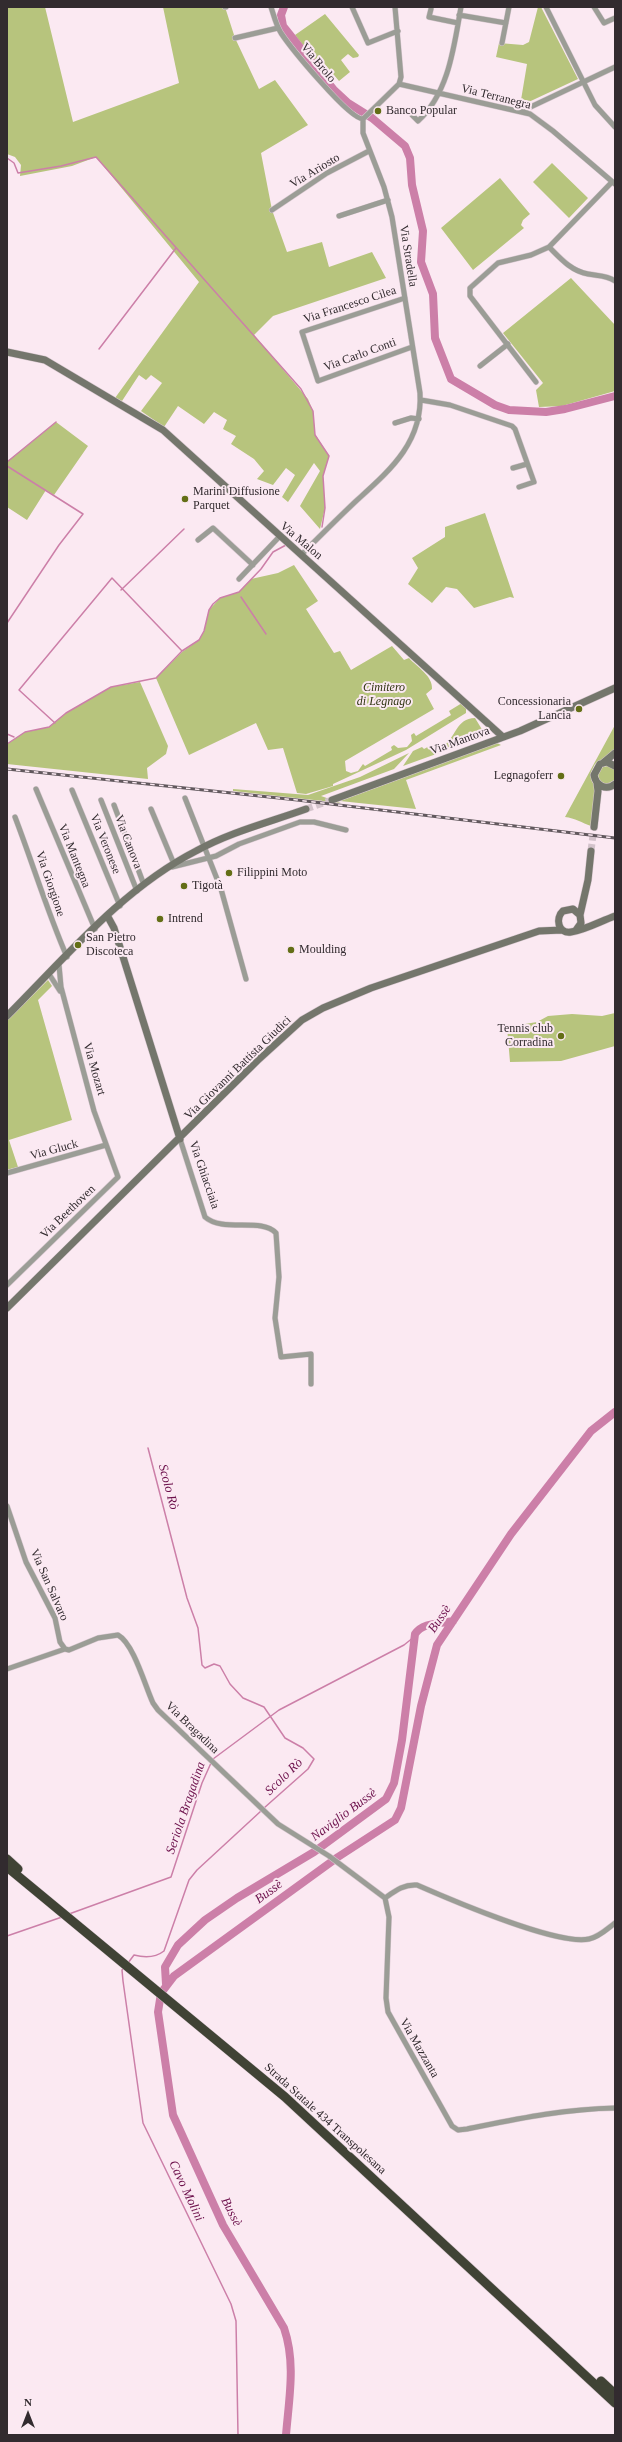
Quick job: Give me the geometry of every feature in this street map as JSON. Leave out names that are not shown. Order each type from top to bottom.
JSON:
[{"type":"highway","name":"Strada Statale 434 Transpolesana","points":[[7,1859],[51,1899],[342,2140],[615,2394]]},
{"type":"highway","name":"Strada Statale 434 Transpolesana","points":[[7,1867],[51,1899]]},
{"type":"highway","name":"Strada Statale 434 Transpolesana","points":[[185,2009],[349,2154],[615,2403]]},
{"type":"street","name":"Via Brolo","points":[[271,7],[278,28],[339,103],[358,119],[364,118]]},
{"type":"street","points":[[352,7],[368,43],[398,31]]},
{"type":"street","points":[[364,118],[399,84],[402,70],[395,7]]},
{"type":"street","points":[[412,115],[418,121],[432,107],[439,93],[452,52],[461,7]]},
{"type":"street","points":[[502,43],[509,7]]},
{"type":"street","points":[[546,7],[595,105],[615,127]]},
{"type":"street","points":[[594,7],[604,23],[615,18]]},
{"type":"street","points":[[431,9],[429,17],[458,23]]},
{"type":"street","points":[[459,15],[506,23]]},
{"type":"street","points":[[235,38],[278,28]]},
{"type":"street","points":[[522,111],[615,67]]},
{"type":"street","name":"Via Terranegra","points":[[399,84],[522,111],[544,124],[613,183]]},
{"type":"street","name":"Via Stradella","points":[[302,554],[392,468],[412,440],[419,418],[420,400],[405,298],[388,200],[363,133],[364,118]]},
{"type":"street","name":"Via Ariosto","points":[[272,210],[327,173],[369,151]]},
{"type":"street","points":[[536,382],[470,296],[470,288],[498,263],[531,255],[549,247],[613,183]]},
{"type":"street","points":[[339,216],[388,200]]},
{"type":"street","points":[[549,247],[575,270],[587,274],[603,275],[615,281]]},
{"type":"street","name":"Via Francesco Cilea","points":[[302,332],[405,298]]},
{"type":"street","name":"Via Carlo Conti","points":[[302,332],[318,381],[412,347]]},
{"type":"street","points":[[480,366],[508,344]]},
{"type":"street","name":"Via Malon","points":[[7,352],[45,360],[162,430],[302,554],[343,594],[503,737]]},
{"type":"street","points":[[420,400],[450,405],[512,426],[515,429],[534,482],[519,487]]},
{"type":"street","points":[[396,423],[411,418],[419,418]]},
{"type":"street","points":[[513,468],[527,464]]},
{"type":"street","points":[[198,540],[213,528],[253,565]]},
{"type":"street","points":[[239,579],[280,536]]},
{"type":"street","name":"Via Mantova","points":[[332,800],[503,737],[615,688]]},
{"type":"street","points":[[594,827],[597,802],[595,770],[600,764],[615,753]]},
{"type":"street","points":[[600,764],[607,762],[615,766]]},
{"type":"street","points":[[597,783],[602,787],[613,786]]},
{"type":"street","points":[[597,802],[601,793],[613,786]]},
{"type":"street","name":"Via Mantegna","points":[[36,789],[95,929]]},
{"type":"street","name":"Via Veronese","points":[[72,790],[120,906]]},
{"type":"street","points":[[185,798],[206,846],[221,889],[246,979]]},
{"type":"street","name":"Via Canova","points":[[101,800],[136,891]]},
{"type":"street","points":[[114,805],[144,885]]},
{"type":"street","points":[[151,809],[174,864]]},
{"type":"street","points":[[7,1016],[66,957],[136,891],[167,868],[206,846],[306,809]]},
{"type":"street","name":"Via Giorgione","points":[[15,817],[36,874],[45,907],[66,957]]},
{"type":"street","points":[[167,868],[210,858],[239,844],[300,822],[314,822],[346,830]]},
{"type":"street","points":[[576,930],[580,926],[580,916],[592,851]]},
{"type":"street","name":"Via Giovanni Battista Giudici","points":[[539,931],[558,917],[563,911],[570,908],[584,895]]},
{"type":"street","points":[[570,908],[580,916],[597,922]]},
{"type":"street","name":"Via Giovanni Battista Giudici","points":[[7,1308],[180,1140],[284,1035],[323,1008],[371,988],[539,931],[562,930],[567,932],[615,916]]},
{"type":"street","name":"Via Ghiacciaia","points":[[108,917],[114,928],[205,1217],[216,1223],[265,1227],[276,1232],[279,1277],[275,1318],[281,1357],[311,1354],[311,1384]]},
{"type":"street","points":[[558,917],[558,923],[562,930]]},
{"type":"street","name":"Via Mozart","points":[[59,965],[63,997],[94,1111],[106,1145]]},
{"type":"street","name":"Via Mozart","points":[[49,974],[63,997]]},
{"type":"street","name":"Via Gluck","points":[[7,1173],[106,1145]]},
{"type":"street","name":"Via Beethoven","points":[[7,1285],[117,1179],[118,1175],[106,1145]]},
{"type":"street","name":"Via San Salvaro","points":[[7,1506],[26,1562],[55,1618],[60,1642],[65,1649]]},
{"type":"street","name":"Via Bragadina","points":[[7,1669],[65,1649],[69,1650],[110,1635],[118,1635],[124,1638],[153,1703],[211,1761],[278,1824],[329,1856],[385,1898]]},
{"type":"street","points":[[385,1898],[409,1884],[417,1885],[511,1922],[552,1934],[583,1940],[598,1936],[615,1923]]},
{"type":"street","name":"Via Mazzanta","points":[[385,1898],[389,1917],[386,1998],[388,2012],[452,2126],[458,2130],[566,2110],[615,2108]]},
{"type":"green space","points":[[7,7],[45,7],[73,122],[179,83],[163,7],[225,7],[235,38],[259,89],[275,80],[308,125],[261,153],[272,210],[287,252],[322,242],[329,267],[372,252],[386,278],[273,316],[254,335],[308,399],[313,411],[315,434],[329,456],[323,476],[325,508],[320,529],[300,506],[320,471],[314,463],[288,502],[282,497],[295,475],[286,468],[273,485],[257,479],[264,471],[254,459],[231,444],[236,436],[223,429],[227,420],[214,412],[204,424],[178,406],[164,427],[141,411],[162,383],[151,375],[146,380],[139,375],[122,401],[115,398],[199,282],[96,157],[72,166],[20,176],[21,165],[15,157],[7,154]]},
{"type":"green space","points":[[538,7],[541,7],[578,79],[520,106],[527,64],[496,57],[499,43],[523,45],[529,42]]},
{"type":"green space","points":[[325,14],[359,55],[358,57],[353,58],[348,54],[341,60],[350,72],[339,81],[323,62],[319,65],[295,35]]},
{"type":"green space","points":[[552,163],[588,198],[569,218],[533,182]]},
{"type":"green space","points":[[500,178],[530,214],[523,220],[521,225],[524,228],[473,270],[441,228]]},
{"type":"green space","points":[[571,278],[615,325],[615,391],[562,406],[539,407],[536,390],[543,383],[503,333]]},
{"type":"green space","points":[[56,422],[88,446],[54,495],[46,490],[27,520],[7,507],[7,462]]},
{"type":"green space","points":[[485,513],[514,598],[510,597],[474,608],[457,589],[446,587],[432,603],[408,584],[418,568],[412,558],[445,537],[445,527]]},
{"type":"green space","name":"Cimitero di Legnago","points":[[294,565],[318,601],[306,609],[334,653],[340,651],[351,670],[392,646],[404,660],[409,658],[424,672],[432,684],[432,689],[426,694],[434,709],[345,761],[346,771],[351,773],[358,771],[363,764],[365,766],[392,750],[391,747],[394,745],[398,748],[407,747],[412,741],[411,735],[414,733],[416,736],[451,715],[449,711],[462,703],[466,707],[466,713],[406,750],[333,784],[333,786],[306,794],[297,793],[283,748],[268,750],[256,723],[189,755],[156,678],[182,652],[199,640],[204,631],[209,610],[220,598],[239,592],[251,579],[278,573]]},
{"type":"green space","points":[[140,682],[168,746],[166,754],[147,768],[148,779],[7,764],[7,744],[25,732],[49,727],[66,713],[111,687]]},
{"type":"green space","points":[[475,718],[486,736],[403,766],[413,751],[422,747],[424,749],[433,744],[443,746],[464,721]]},
{"type":"green space","points":[[615,725],[615,748],[611,755],[595,764],[591,772],[591,779],[596,789],[591,826],[575,819],[565,817]]},
{"type":"green space","points":[[497,743],[501,745],[406,780],[416,809],[340,801]]},
{"type":"green space","points":[[409,753],[394,769],[321,796],[341,803],[233,791],[233,789],[308,795],[360,777]]},
{"type":"green space","points":[[607,766],[613,769],[616,775],[613,781],[607,784],[601,781],[598,775],[601,769]]},
{"type":"green space","points":[[48,980],[52,986],[38,1000],[72,1120],[9,1140],[18,1167],[7,1170],[7,1020]]},
{"type":"green space","name":"Tennis club Corradina","points":[[615,1013],[615,1046],[561,1061],[510,1062],[507,1027],[537,1022],[548,1016],[572,1014],[602,1016]]},
{"type":"waterway","points":[[284,7],[281,15],[283,26],[334,90],[348,103],[372,118],[405,146],[410,158],[412,185],[423,231],[421,262],[433,294],[435,338],[451,379],[495,405],[509,410],[546,412],[565,409],[615,396]]},
{"type":"waterway","points":[[7,158],[14,163],[18,173],[61,166],[96,157],[301,389],[313,411],[315,435],[329,456],[323,476],[325,508],[322,527]]},
{"type":"waterway","points":[[99,349],[176,248]]},
{"type":"waterway","points":[[7,462],[56,422]]},
{"type":"waterway","points":[[7,466],[83,514],[59,545],[7,623]]},
{"type":"waterway","points":[[121,590],[184,529]]},
{"type":"waterway","points":[[7,744],[25,732],[49,727],[66,713],[111,687],[156,678],[182,651],[199,640],[204,631],[209,610],[213,604],[220,598],[239,592],[261,569],[273,552],[286,545]]},
{"type":"waterway","points":[[55,723],[19,690],[112,578],[182,651]]},
{"type":"waterway","points":[[241,597],[266,634]]},
{"type":"waterway","points":[[7,734],[14,737]]},
{"type":"waterway","name":"Bussè","points":[[286,2435],[291,2381],[288,2341],[284,2328],[223,2225],[173,2115],[158,2012],[161,1993],[174,1976],[338,1857],[395,1820],[401,1808],[421,1706],[437,1645],[511,1534],[591,1431],[615,1412]]},
{"type":"waterway","name":"Scolo Rò","points":[[148,1448],[187,1598],[198,1628],[202,1665],[205,1668],[214,1664],[220,1666],[230,1684],[243,1698],[264,1707],[285,1738],[303,1748],[314,1759],[308,1769],[264,1808]]},
{"type":"waterway","name":"Naviglio Bussè","points":[[166,1984],[165,1967],[178,1945],[205,1920],[237,1898],[314,1852],[386,1799],[394,1783],[402,1740],[415,1634],[418,1630],[427,1625],[453,1621]]},
{"type":"waterway","name":"Seriola Bragadina","points":[[213,1759],[279,1710],[404,1645],[414,1637]]},
{"type":"waterway","name":"Seriola Bragadina","points":[[69,1914],[171,1877],[202,1783],[211,1763]]},
{"type":"waterway","name":"Scolo Rò","points":[[128,1963],[134,1955],[150,1957],[164,1951],[189,1880],[197,1870],[261,1811]]},
{"type":"waterway","name":"Seriola Bragadina","points":[[7,1936],[62,1917]]},
{"type":"waterway","name":"Cavo Molini","points":[[124,1968],[122,1970],[123,1981],[143,2123],[231,2304],[236,2321],[238,2435]]},
{"type":"tunnel","points":[[306,809],[332,800]]},
{"type":"tunnel","points":[[591,851],[594,827]]},
{"type":"railway","points":[[7,769],[297,800],[615,838]]},
{"type":"place","name":"Banco Popular","points":[[378,111]]},
{"type":"place","name":"Marini Diffusione Parquet","points":[[185,499]]},
{"type":"place","name":"Concessionaria Lancia","points":[[579,709]]},
{"type":"place","name":"Legnagoferr","points":[[561,776]]},
{"type":"place","name":"Filippini Moto","points":[[229,873]]},
{"type":"place","name":"Tigotà","points":[[184,886]]},
{"type":"place","name":"Intrend","points":[[160,919]]},
{"type":"place","name":"San Pietro Discoteca","points":[[78,945]]},
{"type":"place","name":"Moulding","points":[[291,950]]},
{"type":"place","name":"Tennis club Corradina","points":[[561,1036]]}]
